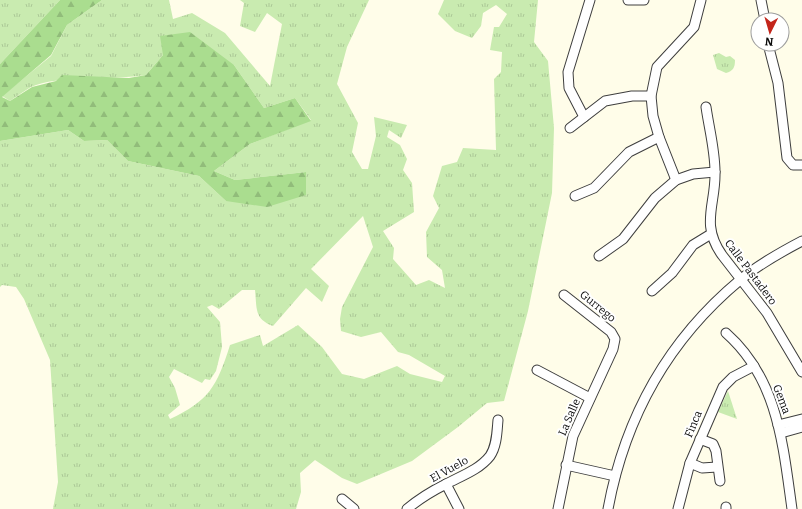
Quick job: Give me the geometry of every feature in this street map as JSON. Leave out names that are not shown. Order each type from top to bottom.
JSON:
[{"type":"street","points":[[584,117],[569,88],[568,72],[590,0]]},
{"type":"street","points":[[628,0],[644,0]]},
{"type":"street","points":[[676,180],[659,137],[653,116],[651,96],[657,67],[694,27],[700,0]]},
{"type":"street","points":[[761,0],[763,12]]},
{"type":"street","points":[[770,52],[778,83],[787,158],[793,165],[802,165]]},
{"type":"street","points":[[570,128],[605,101],[632,96],[651,96]]},
{"type":"street","name":"Calle Pastadero","points":[[706,107],[715,172],[710,207],[711,234],[715,246],[767,313],[802,372]]},
{"type":"street","points":[[575,196],[594,188],[629,152],[659,137]]},
{"type":"street","points":[[599,256],[623,239],[655,198],[676,180],[693,174],[715,172]]},
{"type":"street","points":[[652,291],[672,273],[694,245],[711,234]]},
{"type":"street","points":[[608,509],[614,476],[638,411],[661,368],[685,335],[713,304],[742,279],[802,241]]},
{"type":"street","name":"Gurrego","points":[[564,295],[611,332],[615,339]]},
{"type":"street","name":"Gema","points":[[726,333],[737,343],[754,366],[769,397],[780,429],[792,509]]},
{"type":"street","name":"La Salle","points":[[558,509],[573,436],[613,349],[615,339]]},
{"type":"street","name":"Finca","points":[[678,509],[690,463],[723,387],[733,377],[754,366]]},
{"type":"street","points":[[536,370],[590,398]]},
{"type":"street","points":[[780,429],[802,419]]},
{"type":"street","name":"El Vuelo","points":[[407,509],[417,500],[472,472],[490,455],[497,438],[498,420]]},
{"type":"street","points":[[780,429],[802,427]]},
{"type":"street","points":[[700,439],[713,444],[720,481]]},
{"type":"street","points":[[690,463],[702,468],[717,467]]},
{"type":"street","points":[[566,465],[614,476]]},
{"type":"street","points":[[446,484],[459,509]]},
{"type":"street","points":[[342,499],[354,509]]},
{"type":"green space","points":[[0,0],[60,0],[0,64]]},
{"type":"green space","points":[[60,0],[102,0],[67,25],[51,55],[2,97],[10,101],[32,87],[56,81],[62,75],[129,78],[146,75],[163,55],[160,36],[190,32],[234,65],[264,108],[295,98],[311,121],[250,144],[214,171],[235,180],[306,172],[306,195],[267,207],[226,201],[199,176],[128,161],[107,140],[84,141],[68,130],[0,141],[0,64]]},
{"type":"green space","points":[[102,0],[169,0],[173,19],[192,13],[225,33],[270,86],[282,24],[267,13],[255,32],[240,26],[244,3],[240,0],[369,0],[347,47],[337,84],[358,123],[352,152],[362,169],[368,169],[376,136],[374,117],[407,125],[401,138],[389,130],[387,137],[400,145],[407,159],[403,170],[412,183],[414,212],[383,231],[394,248],[393,259],[416,285],[429,280],[445,288],[442,270],[427,257],[426,232],[439,208],[433,196],[442,166],[457,162],[463,148],[496,150],[494,79],[501,72],[502,52],[490,50],[494,27],[499,27],[507,14],[496,5],[483,13],[481,26],[472,38],[455,31],[438,14],[444,0],[538,0],[534,42],[548,61],[554,128],[552,193],[528,311],[504,401],[487,403],[458,427],[412,461],[357,484],[342,478],[315,460],[300,473],[301,492],[296,509],[53,509],[58,482],[50,360],[24,299],[16,287],[2,285],[0,287],[0,141],[68,130],[84,141],[107,140],[128,161],[199,176],[226,201],[306,195],[306,172],[235,180],[214,171],[250,144],[311,120],[295,98],[264,108],[234,65],[163,55],[146,75],[71,79],[42,83],[31,87],[10,101],[2,96],[51,56],[67,25]],"holes":[[[363,216],[373,247],[342,307],[340,319],[341,331],[361,337],[381,332],[398,352],[409,355],[445,376],[442,382],[410,374],[397,366],[364,379],[342,374],[322,347],[298,325],[263,346],[260,335],[230,345],[221,371],[210,391],[194,406],[170,419],[168,415],[180,405],[175,388],[169,377],[174,369],[202,383],[205,379],[210,380],[216,371],[222,347],[220,322],[207,307],[212,305],[219,309],[242,290],[255,290],[259,316],[262,320],[273,326],[306,288],[322,302],[329,286],[311,269]]]},
{"type":"green space","points":[[719,53],[726,57],[730,56],[735,60],[733,69],[726,73],[717,69],[713,55]]},
{"type":"green space","points":[[728,391],[737,419],[718,412]]}]
